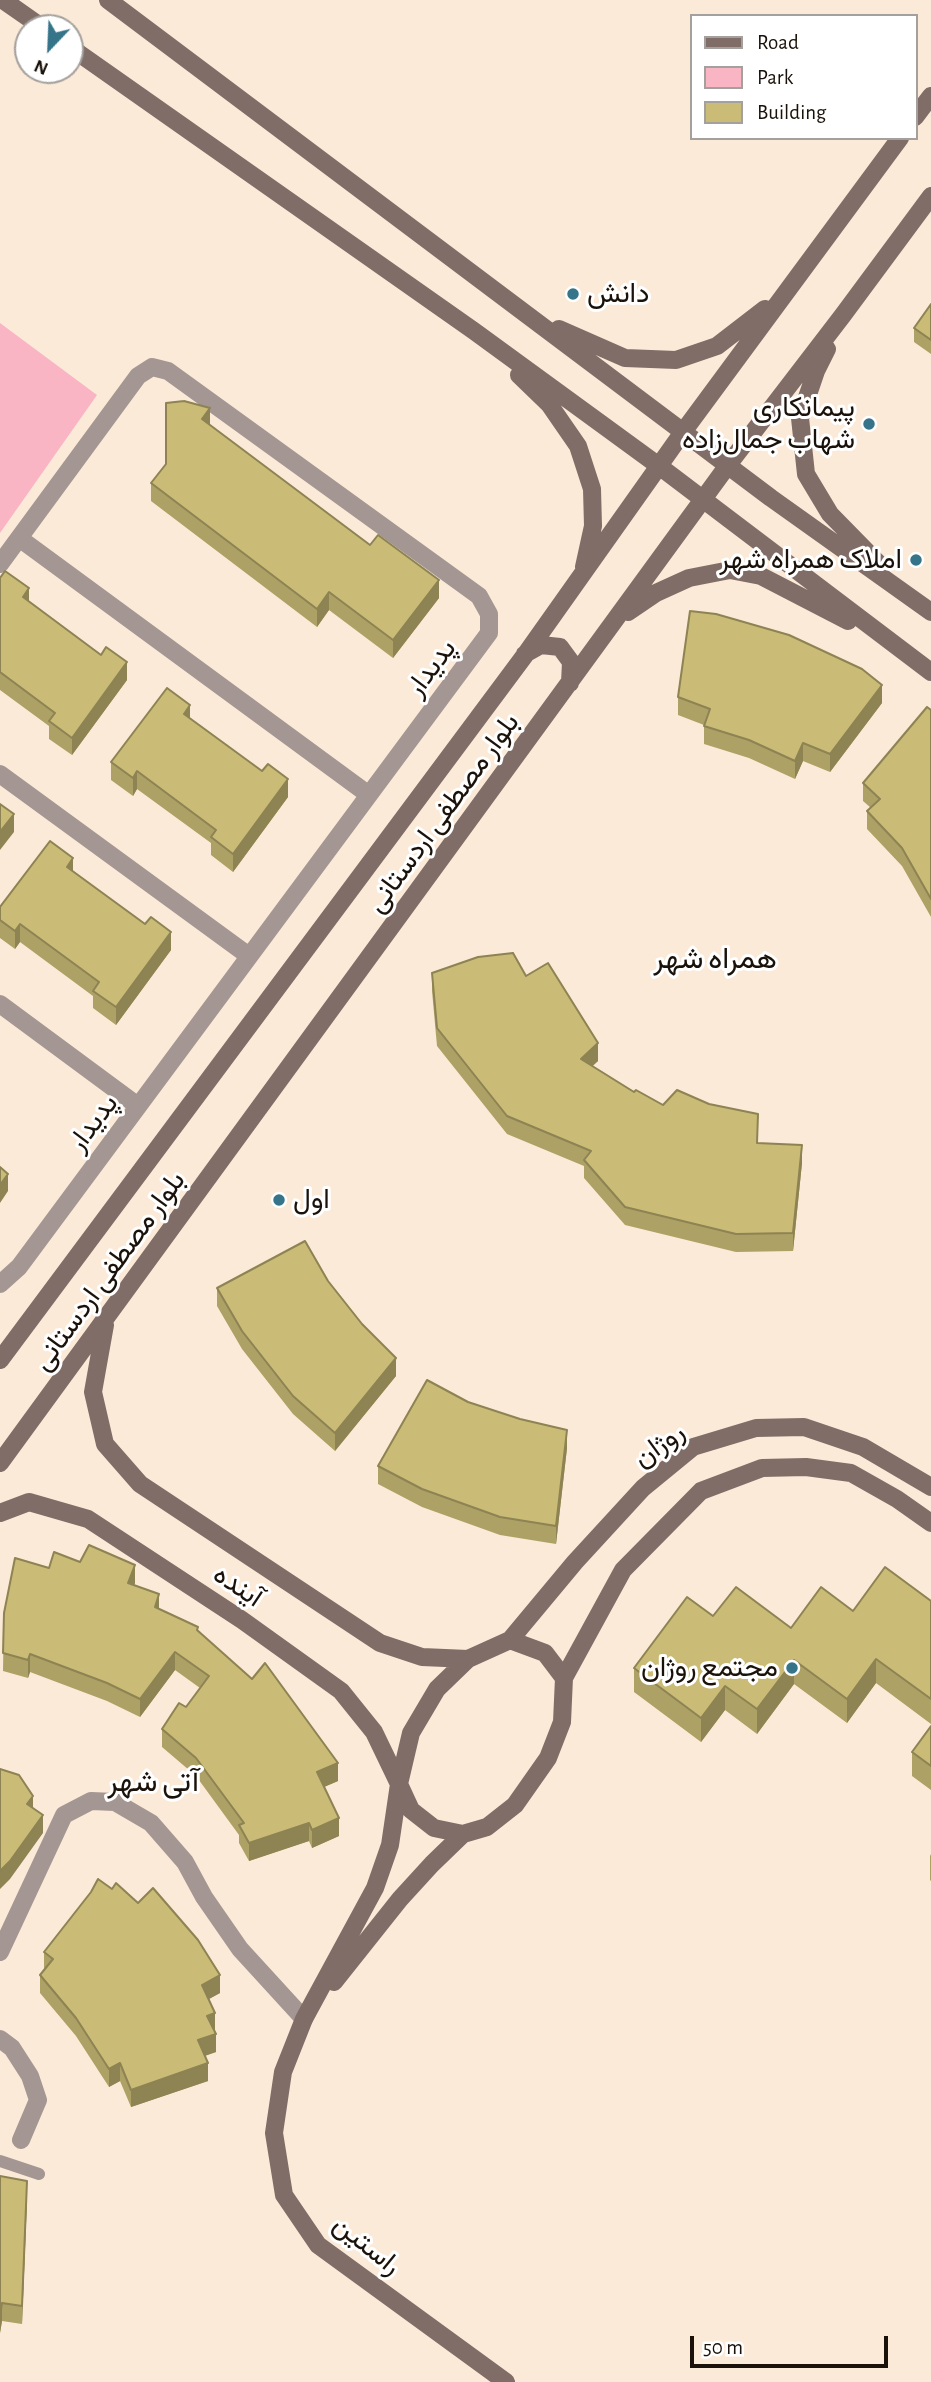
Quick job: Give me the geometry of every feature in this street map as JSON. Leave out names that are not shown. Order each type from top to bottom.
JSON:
[{"type":"street","points":[[3,0],[23,14]]},
{"type":"street","points":[[108,0],[535,318],[683,432],[931,612]]},
{"type":"street","points":[[84,57],[474,331],[659,466],[931,672]]},
{"type":"street","points":[[917,114],[931,96]]},
{"type":"street","name":"بلوار مصطفی اردستانی","points":[[2,1355],[525,654],[683,432],[899,140]]},
{"type":"street","name":"بلوار مصطفی اردستانی","points":[[0,1463],[728,465],[931,196]]},
{"type":"street","points":[[535,318],[625,358],[676,360],[717,346],[789,288]]},
{"type":"street","points":[[843,315],[816,371],[800,418],[806,474],[830,514],[914,600]]},
{"type":"street","points":[[474,331],[549,404],[578,446],[592,489],[593,526],[582,574]]},
{"type":"street","name":"پدیدار","points":[[0,564],[138,376],[152,367],[168,371],[479,596],[489,614],[489,633],[19,1267],[0,1284]]},
{"type":"street","points":[[19,538],[369,795]]},
{"type":"street","points":[[618,618],[656,593],[689,578],[730,569],[761,576],[891,644]]},
{"type":"street","points":[[525,654],[541,645],[560,647],[571,662],[569,683]]},
{"type":"street","points":[[0,774],[249,956]]},
{"type":"street","points":[[0,1003],[138,1106]]},
{"type":"street","points":[[106,1320],[93,1392],[105,1444],[141,1484],[380,1643],[422,1657],[468,1659]]},
{"type":"street","name":"روژان","points":[[510,1640],[575,1562],[643,1488],[693,1447],[756,1428],[804,1427],[863,1447],[931,1487]]},
{"type":"street","points":[[399,1784],[411,1810],[434,1828],[463,1833],[487,1827],[515,1805],[548,1758],[562,1722],[564,1678],[623,1570],[701,1491],[762,1468],[806,1467],[851,1474],[897,1499],[931,1523]]},
{"type":"street","name":"آینده","points":[[0,1513],[29,1502],[88,1519],[242,1620],[341,1691],[374,1732],[399,1784]]},
{"type":"street","points":[[304,2019],[375,1888],[390,1844],[399,1784],[411,1733],[437,1689],[468,1659],[510,1640],[545,1653],[564,1678]]},
{"type":"street","points":[[0,1952],[64,1815],[92,1801],[115,1802],[151,1823],[185,1862],[204,1897],[240,1949],[304,2019]]},
{"type":"street","points":[[304,2019],[400,1899],[463,1833]]},
{"type":"street","name":"راستین","points":[[304,2019],[283,2072],[274,2133],[284,2194],[318,2245],[506,2382]]},
{"type":"street","points":[[0,2039],[12,2048],[30,2076],[38,2100],[21,2140]]},
{"type":"lane","points":[[0,2161],[39,2174]]},
{"type":"green space","points":[[0,323],[97,395],[0,533]]},
{"type":"building","points":[[931,304],[931,340],[914,328]]},
{"type":"building","points":[[184,401],[210,408],[202,419],[370,545],[378,535],[439,580],[393,640],[329,592],[317,609],[151,483],[166,464],[166,403]]},
{"type":"building","points":[[5,571],[29,588],[23,597],[101,655],[106,647],[127,662],[72,738],[49,721],[55,713],[0,672],[0,578]]},
{"type":"building","points":[[690,611],[716,614],[789,635],[862,669],[882,685],[830,754],[803,743],[795,761],[749,740],[704,726],[710,709],[678,697]]},
{"type":"building","points":[[167,688],[190,705],[184,714],[262,771],[268,764],[288,779],[233,854],[211,837],[216,830],[137,771],[133,778],[111,762]]},
{"type":"building","points":[[927,707],[931,710],[931,899],[902,848],[867,811],[880,799],[863,783]]},
{"type":"building","points":[[0,804],[14,814],[0,832]]},
{"type":"building","points":[[50,841],[73,858],[67,867],[145,924],[151,917],[171,932],[116,1007],[93,991],[99,982],[20,924],[15,931],[0,920],[0,907]]},
{"type":"building","points":[[513,953],[526,976],[548,963],[598,1043],[581,1059],[634,1092],[636,1090],[663,1105],[677,1090],[709,1104],[758,1114],[757,1143],[802,1145],[793,1233],[736,1234],[625,1207],[584,1160],[591,1151],[507,1116],[437,1028],[432,973],[478,957]]},
{"type":"building","points":[[0,1167],[8,1174],[0,1185]]},
{"type":"building","points":[[305,1241],[328,1281],[362,1324],[396,1358],[335,1433],[293,1396],[242,1331],[217,1288]]},
{"type":"building","points":[[427,1380],[468,1402],[520,1419],[567,1430],[556,1526],[500,1517],[422,1489],[378,1466]]},
{"type":"building","points":[[89,1545],[135,1565],[128,1583],[159,1594],[155,1607],[198,1627],[197,1630],[252,1679],[265,1663],[338,1763],[317,1772],[339,1818],[312,1830],[309,1823],[249,1843],[239,1825],[244,1823],[196,1758],[162,1729],[179,1703],[186,1707],[209,1676],[175,1652],[140,1699],[107,1683],[30,1654],[28,1660],[3,1653],[4,1613],[15,1558],[49,1568],[54,1552],[80,1562]]},
{"type":"building","name":"مجتمع روژان","points":[[885,1567],[931,1601],[931,1699],[876,1659],[847,1699],[794,1660],[757,1709],[725,1686],[701,1718],[634,1668],[687,1597],[713,1616],[736,1587],[791,1628],[821,1587],[853,1611]]},
{"type":"building","points":[[931,1726],[931,1766],[912,1752]]},
{"type":"building","points":[[0,1769],[19,1775],[33,1796],[27,1804],[43,1815],[0,1871]]},
{"type":"building","points":[[98,1879],[112,1889],[116,1883],[138,1903],[153,1888],[198,1940],[220,1975],[202,1985],[215,2013],[207,2016],[216,2034],[198,2040],[208,2063],[131,2090],[120,2063],[109,2069],[76,2018],[40,1975],[53,1959],[44,1952],[91,1892]]},
{"type":"building","points":[[0,2176],[27,2181],[22,2306],[2,2303],[0,2315]]},
{"type":"place","name":"دانش","points":[[573,294]]},
{"type":"place","name":"پیمانکاری شهاب جمال‌زاده","points":[[869,424]]},
{"type":"place","name":"املاک همراه شهر","points":[[916,560]]},
{"type":"place","name":"اول","points":[[279,1200]]},
{"type":"place","name":"مجتمع روژان","points":[[792,1668]]},
{"type":"district","name":"همراه شهر","points":[[715,959]]},
{"type":"district","name":"آتی شهر","points":[[153,1782]]}]
